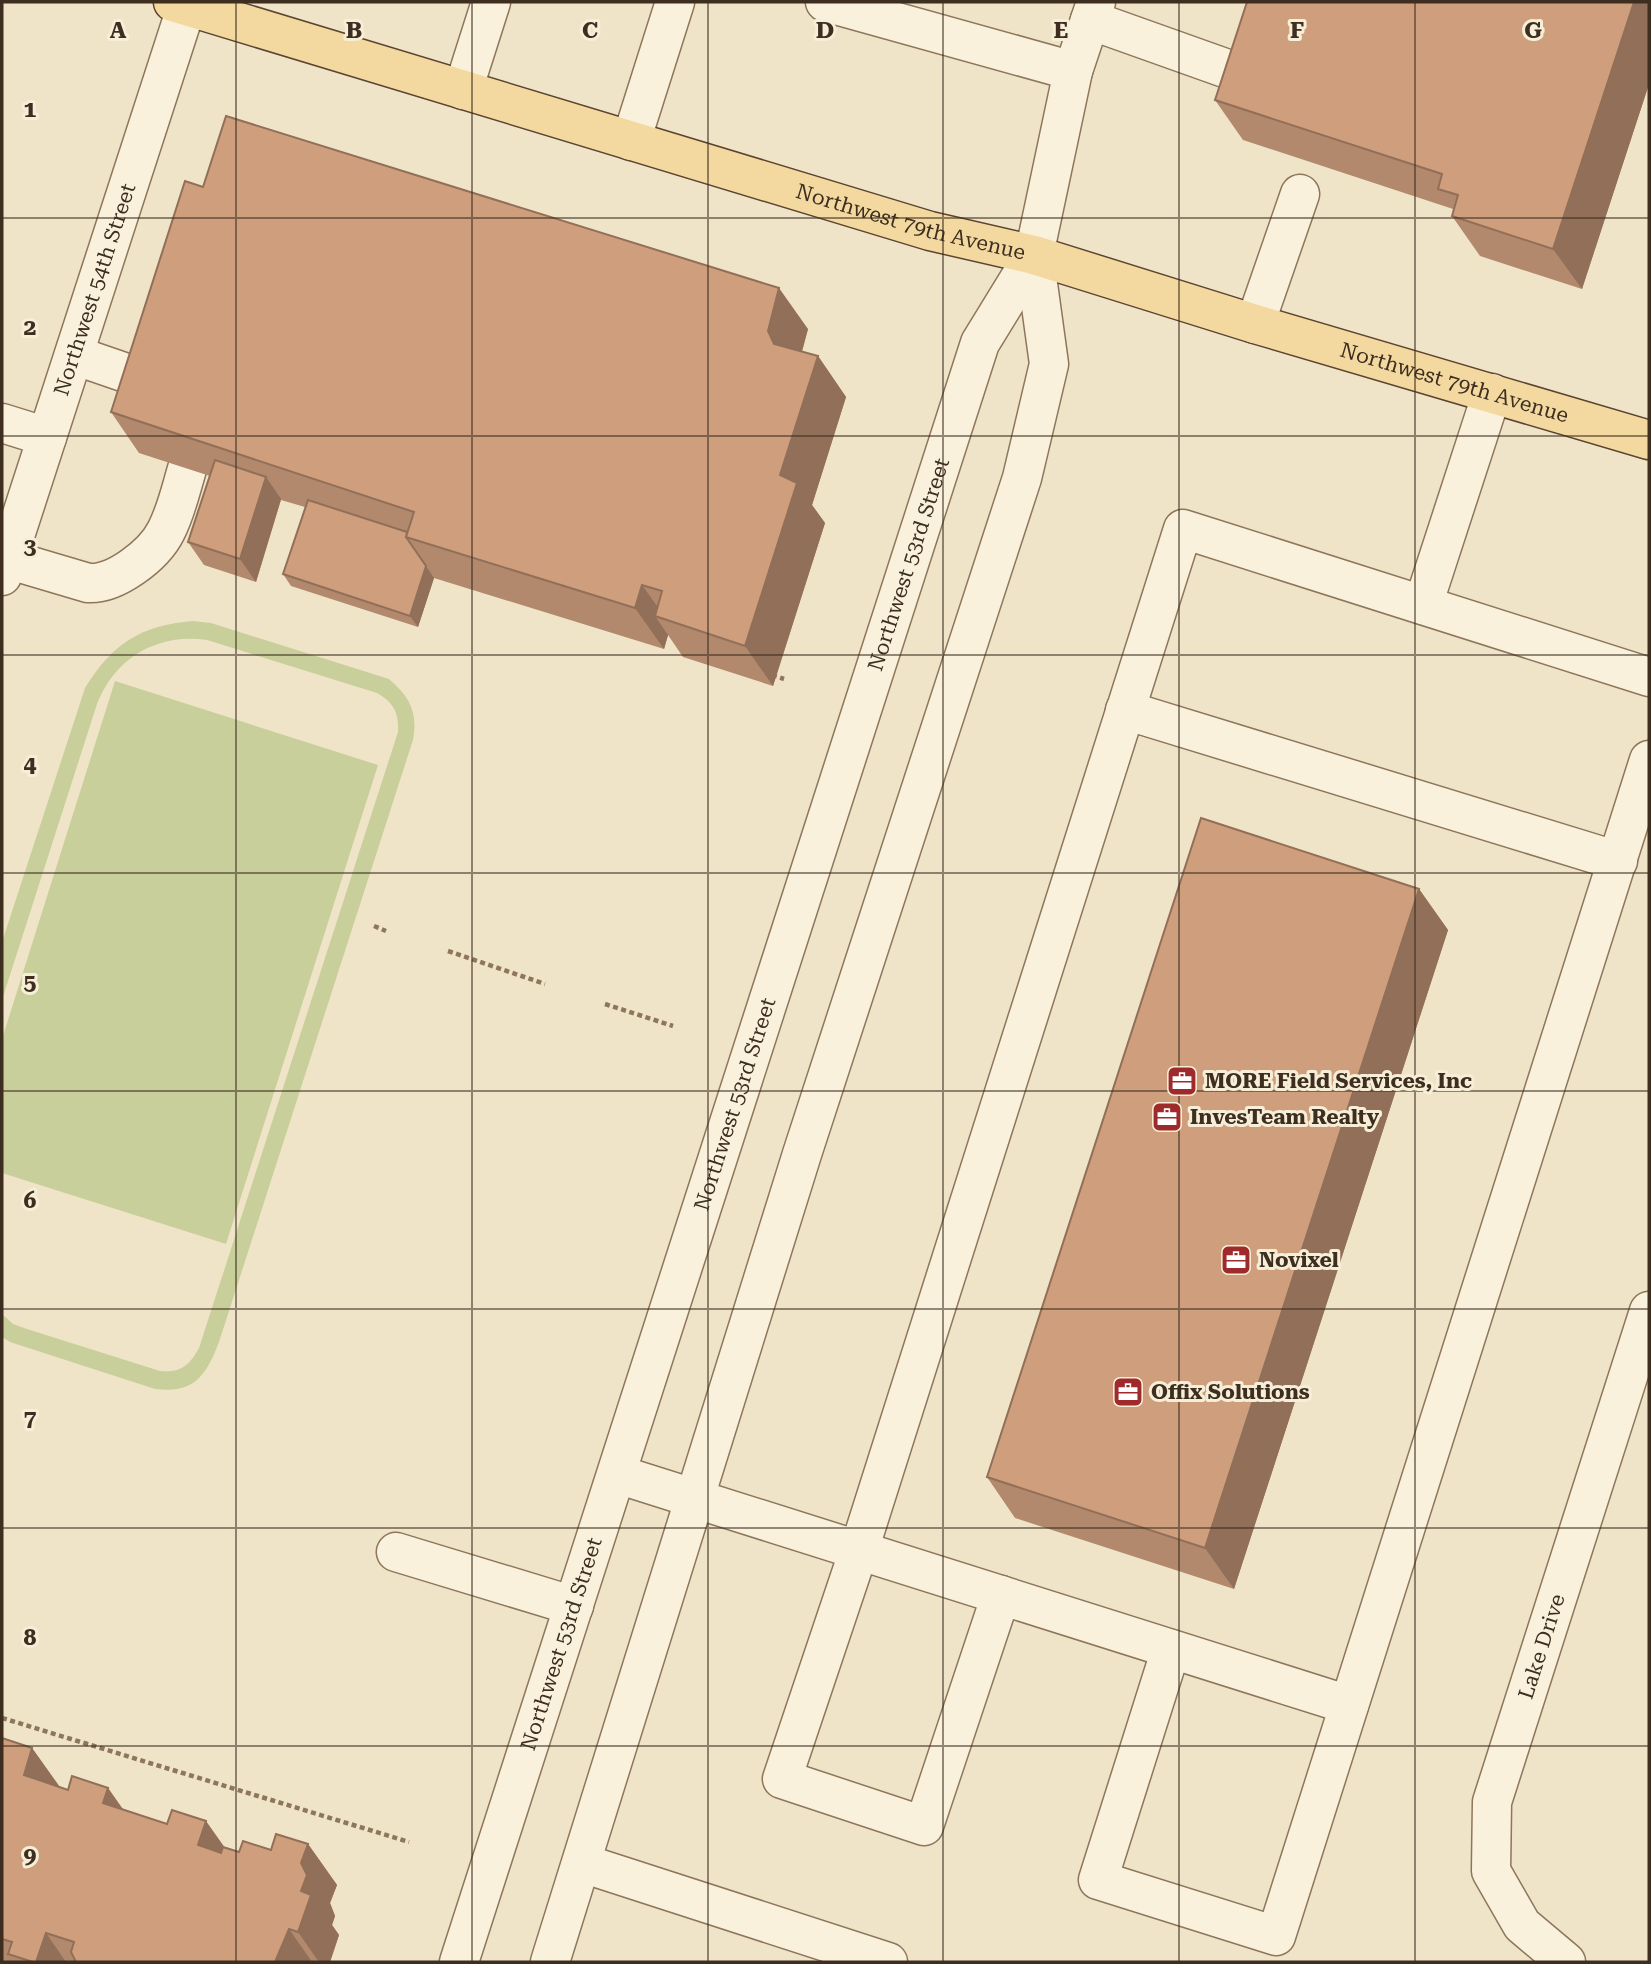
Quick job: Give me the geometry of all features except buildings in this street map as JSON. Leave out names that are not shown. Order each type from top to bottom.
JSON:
[{"type":"main road","name":"Northwest 79th Avenue","points":[[183,3],[930,231],[1034,254],[1255,324],[1649,440]]},
{"type":"street","points":[[463,90],[491,2]]},
{"type":"street","points":[[631,141],[675,2]]},
{"type":"street","points":[[825,2],[1073,71]]},
{"type":"street","name":"Northwest 54th Street","points":[[5,568],[183,3]]},
{"type":"street","points":[[1093,11],[1236,72]]},
{"type":"street","name":"Northwest 53rd Street","points":[[459,1962],[980,343],[1034,254],[1073,71],[1093,11]]},
{"type":"street","points":[[1255,324],[1300,194]]},
{"type":"street","name":"Northwest 53rd Street","points":[[550,1962],[808,1132],[1022,478],[1049,364],[1034,254]]},
{"type":"street","points":[[74,355],[161,385]]},
{"type":"street","points":[[1423,605],[1492,393]]},
{"type":"street","points":[[2,423],[47,437]]},
{"type":"street","points":[[5,568],[88,583],[109,581],[127,570],[161,541],[187,468]]},
{"type":"street","points":[[1001,1595],[924,1826],[782,1779],[859,1550],[1183,529],[1649,677]]},
{"type":"street","points":[[1125,710],[1618,861]]},
{"type":"street","points":[[1171,1648],[1098,1880],[1276,1936],[1649,760]]},
{"type":"street","name":"Lake Drive","points":[[1566,1962],[1522,1925],[1491,1871],[1492,1802],[1649,1311]]},
{"type":"street","points":[[617,1474],[1349,1706]]},
{"type":"street","points":[[396,1552],[574,1606]]},
{"type":"street","points":[[582,1863],[888,1962]]},
{"type":"path","points":[[760,671],[785,679]]},
{"type":"path","points":[[374,926],[386,931]]},
{"type":"path","points":[[447,951],[545,984]]},
{"type":"path","points":[[605,1003],[673,1026]]},
{"type":"path","points":[[2,1718],[409,1842]]},
{"type":"green space","points":[[193,621],[211,623],[389,679],[411,706],[414,730],[219,1342],[209,1364],[197,1380],[180,1389],[168,1390],[155,1389],[10,1342],[2,1337],[2,1314],[13,1324],[160,1371],[178,1369],[188,1364],[195,1354],[398,732],[398,719],[394,709],[377,693],[207,640],[171,641],[140,652],[115,674],[97,704],[2,1000],[2,942],[85,688],[106,660],[130,639],[158,627]]},
{"type":"green space","points":[[115,681],[378,765],[226,1244],[2,1173],[2,1039]]},
{"type":"place","name":"MORE Field Services, Inc","points":[[1182,1081]]},
{"type":"place","name":"InvesTeam Realty","points":[[1167,1117]]},
{"type":"place","name":"Novixel","points":[[1236,1260]]},
{"type":"place","name":"Offix Solutions","points":[[1128,1392]]}]
